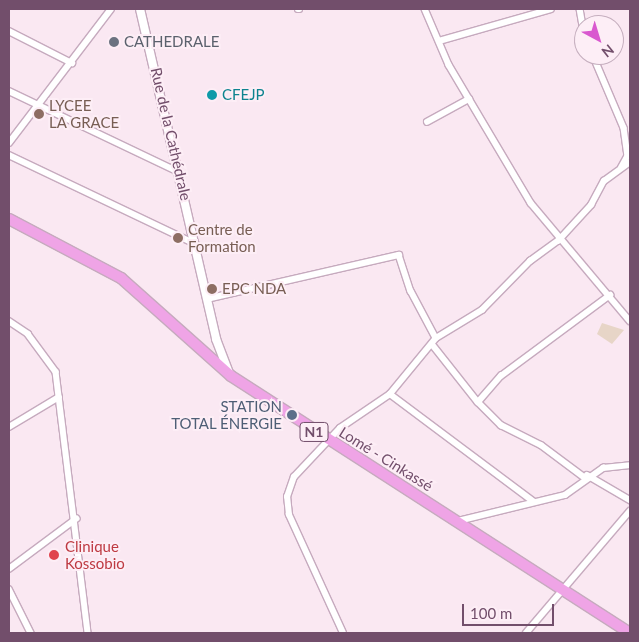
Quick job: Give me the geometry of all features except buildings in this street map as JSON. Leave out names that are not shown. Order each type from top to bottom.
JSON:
[{"type":"highway","name":"Lomé - Cinkassé","points":[[9,219],[121,278],[230,376],[630,633]]},
{"type":"street","points":[[9,143],[72,63],[111,9]]},
{"type":"street","name":"Rue de la Cathédrale","points":[[140,9],[198,245],[210,298],[216,338],[230,376]]},
{"type":"street","points":[[425,9],[469,99],[530,204],[558,241],[610,295],[630,321]]},
{"type":"street","points":[[439,40],[551,9]]},
{"type":"street","points":[[9,31],[72,63]]},
{"type":"street","points":[[596,65],[629,144],[621,168]]},
{"type":"street","points":[[9,91],[181,173]]},
{"type":"street","points":[[427,122],[469,99]]},
{"type":"street","points":[[9,155],[198,245]]},
{"type":"street","points":[[343,633],[289,515],[287,497],[294,477],[327,440],[390,394],[434,341],[482,310],[530,261],[558,241],[591,205],[604,181],[630,162]]},
{"type":"street","points":[[210,298],[399,254],[411,292],[434,341],[478,402],[501,424],[541,445],[586,476],[630,500]]},
{"type":"street","points":[[478,402],[501,376],[610,295]]},
{"type":"street","points":[[9,321],[28,334],[56,372],[76,520],[88,633]]},
{"type":"street","points":[[390,394],[533,501]]},
{"type":"street","points":[[9,427],[59,397]]},
{"type":"street","points":[[457,521],[533,501],[565,495],[586,476],[603,468],[630,465]]},
{"type":"street","points":[[526,633],[566,591],[630,511]]},
{"type":"street","points":[[9,569],[76,520]]},
{"type":"street","points":[[9,589],[31,633]]},
{"type":"shaded area","points":[[602,323],[624,330],[612,344],[597,334]]},
{"type":"place","name":"CATHEDRALE","points":[[114,42]]},
{"type":"place","name":"CFEJP","points":[[212,95]]},
{"type":"place","name":"LYCEE LA GRACE","points":[[39,114]]},
{"type":"place","name":"Centre de Formation","points":[[178,238]]},
{"type":"place","name":"EPC NDA","points":[[212,289]]},
{"type":"place","name":"STATION TOTAL ÉNERGIE","points":[[292,415]]},
{"type":"place","name":"Clinique Kossobio","points":[[54,555]]}]
